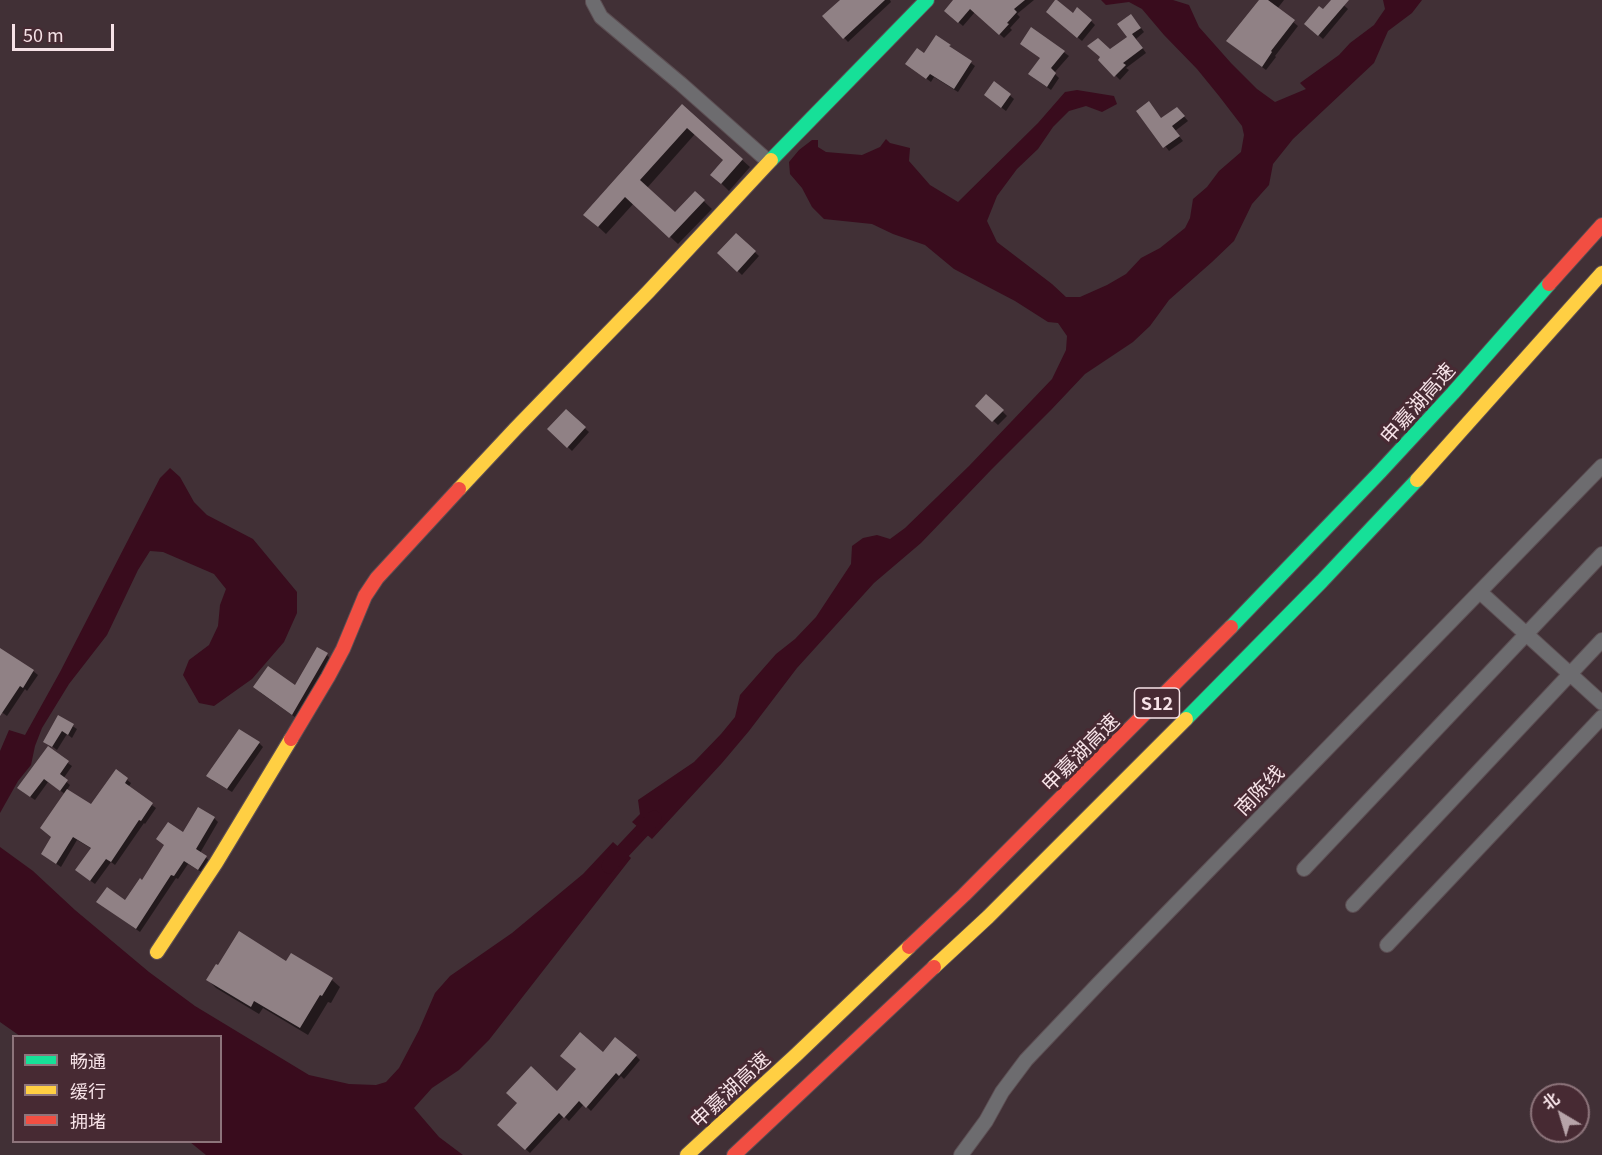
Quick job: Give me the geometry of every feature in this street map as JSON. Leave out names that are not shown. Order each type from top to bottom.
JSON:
[{"type":"main road","points":[[157,952],[216,863],[328,677],[365,596],[377,578],[516,428],[927,0]]},
{"type":"main road","name":"申嘉湖高速","points":[[687,1155],[812,1040],[956,902],[1198,662],[1389,463],[1602,225]]},
{"type":"main road","name":"S12","points":[[734,1155],[996,909],[1227,678],[1427,469],[1602,273]]},
{"type":"street","points":[[593,0],[601,17],[770,162]]},
{"type":"street","name":"南陈线","points":[[961,1155],[987,1121],[1002,1092],[1026,1060],[1602,466]]},
{"type":"street","points":[[1304,869],[1602,554]]},
{"type":"street","points":[[1480,592],[1602,703]]},
{"type":"street","points":[[1353,905],[1602,640]]},
{"type":"street","points":[[1387,945],[1602,717]]},
{"type":"shaded area","points":[[1101,0],[1173,0],[1189,5],[1199,27],[1257,89],[1275,102],[1306,89],[1300,83],[1339,55],[1350,43],[1374,25],[1385,9],[1383,0],[1422,0],[1412,13],[1388,31],[1374,63],[1293,139],[1273,164],[1269,185],[1252,204],[1234,241],[1169,300],[1150,326],[1133,342],[1085,374],[921,543],[874,583],[797,668],[722,763],[652,839],[632,822],[640,814],[638,800],[694,762],[721,734],[735,717],[740,695],[776,654],[795,639],[816,617],[851,564],[852,546],[863,538],[877,535],[890,539],[905,528],[969,466],[1052,379],[1066,350],[1067,336],[1058,323],[1048,322],[1015,301],[954,269],[925,245],[872,224],[824,219],[812,207],[802,188],[790,174],[789,162],[812,140],[818,140],[818,147],[826,152],[862,155],[880,147],[886,139],[890,143],[910,148],[909,161],[930,185],[958,202],[1038,123],[1065,92],[1077,90],[1114,96],[1117,104],[1102,112],[1086,106],[1069,111],[1053,127],[1038,149],[1017,169],[997,196],[987,221],[997,242],[1066,297],[1080,297],[1107,285],[1126,274],[1141,258],[1160,248],[1185,228],[1190,218],[1193,199],[1207,187],[1219,171],[1241,152],[1244,135],[1242,126],[1219,96],[1142,9],[1129,2],[1106,5]]},
{"type":"shaded area","points":[[170,468],[180,477],[194,502],[207,515],[253,539],[297,592],[297,613],[284,642],[252,679],[214,706],[199,703],[183,675],[189,660],[209,645],[218,626],[220,605],[226,589],[214,574],[163,552],[150,551],[138,570],[107,635],[69,684],[42,728],[31,765],[18,781],[0,813],[0,751],[9,730],[25,735],[160,478]]},
{"type":"shaded area","points":[[613,842],[631,858],[489,1040],[459,1070],[432,1088],[414,1108],[439,1137],[463,1155],[206,1155],[191,1143],[222,1143],[222,1035],[19,1035],[0,1022],[0,847],[33,871],[75,910],[149,972],[195,1006],[309,1075],[349,1084],[376,1085],[386,1082],[399,1068],[435,993],[450,976],[512,933],[583,874]]},
{"type":"building","points":[[840,0],[885,0],[843,39],[822,16]]},
{"type":"building","points":[[953,0],[1025,0],[1014,9],[1017,12],[999,35],[970,9],[958,23],[944,11]]},
{"type":"building","points":[[1055,0],[1073,13],[1077,7],[1092,20],[1077,38],[1046,12]]},
{"type":"building","points":[[1259,0],[1268,0],[1295,20],[1271,51],[1262,67],[1226,41]]},
{"type":"building","points":[[1331,0],[1349,0],[1318,36],[1304,24],[1319,6],[1323,9]]},
{"type":"building","points":[[1131,14],[1141,28],[1132,34],[1143,48],[1123,63],[1126,65],[1114,77],[1098,60],[1100,57],[1087,46],[1098,38],[1110,49],[1127,37],[1117,24]]},
{"type":"building","points":[[1031,27],[1065,51],[1051,68],[1056,73],[1047,87],[1028,74],[1040,58],[1020,44]]},
{"type":"building","points":[[936,35],[972,61],[954,89],[930,74],[926,79],[905,64],[917,48],[924,53]]},
{"type":"building","points":[[994,81],[1011,94],[1001,108],[984,95]]},
{"type":"building","points":[[1149,101],[1161,118],[1177,107],[1185,116],[1172,126],[1180,136],[1163,148],[1136,111]]},
{"type":"building","points":[[682,104],[743,159],[721,184],[710,175],[723,160],[687,128],[640,180],[675,212],[695,191],[705,200],[669,238],[625,197],[598,227],[583,215]]},
{"type":"building","points":[[736,233],[756,251],[737,272],[717,253]]},
{"type":"building","points":[[986,394],[1004,410],[992,422],[975,406]]},
{"type":"building","points":[[566,409],[586,427],[567,448],[547,429]]},
{"type":"building","points":[[317,647],[328,653],[292,715],[253,687],[268,666],[295,685]]},
{"type":"building","points":[[0,648],[34,670],[23,688],[20,686],[0,716]]},
{"type":"building","points":[[58,715],[74,724],[68,735],[62,731],[52,747],[43,742]]},
{"type":"building","points":[[239,729],[260,742],[227,789],[206,776]]},
{"type":"building","points":[[48,746],[69,761],[60,774],[68,780],[60,791],[44,779],[30,797],[17,788]]},
{"type":"building","points":[[116,769],[128,778],[125,783],[153,803],[111,862],[106,859],[90,881],[75,870],[91,848],[73,837],[56,864],[41,854],[51,837],[40,828],[67,789],[91,804]]},
{"type":"building","points":[[198,807],[215,817],[196,849],[207,856],[198,870],[184,861],[174,876],[171,875],[136,929],[96,902],[107,887],[125,900],[140,878],[142,880],[164,845],[156,839],[168,822],[183,832]]},
{"type":"building","points":[[239,931],[286,961],[291,953],[333,978],[300,1028],[254,1001],[251,1007],[206,980]]},
{"type":"building","points":[[580,1032],[603,1052],[615,1037],[637,1055],[619,1076],[616,1073],[586,1108],[579,1101],[564,1118],[559,1113],[525,1150],[497,1125],[517,1103],[506,1093],[531,1066],[557,1091],[576,1069],[560,1056]]},
{"type":"waterway","points":[[609,866],[654,818]]},
{"type":"traffic: fast","points":[[771,160],[927,0]]},
{"type":"traffic: fast","points":[[1231,627],[1380,472],[1549,284]]},
{"type":"traffic: fast","points":[[1186,719],[1322,581],[1417,480]]},
{"type":"traffic: slow","points":[[459,489],[771,160]]},
{"type":"traffic: slow","points":[[1417,480],[1602,273]]},
{"type":"traffic: slow","points":[[934,967],[988,917],[1186,719]]},
{"type":"traffic: slow","points":[[157,952],[216,863],[291,739]]},
{"type":"traffic: slow","points":[[687,1155],[909,947]]},
{"type":"traffic: jam","points":[[1549,284],[1602,225]]},
{"type":"traffic: jam","points":[[291,739],[343,649],[365,596],[377,578],[459,489]]},
{"type":"traffic: jam","points":[[909,947],[964,895],[1231,627]]},
{"type":"traffic: jam","points":[[734,1155],[934,967]]}]
